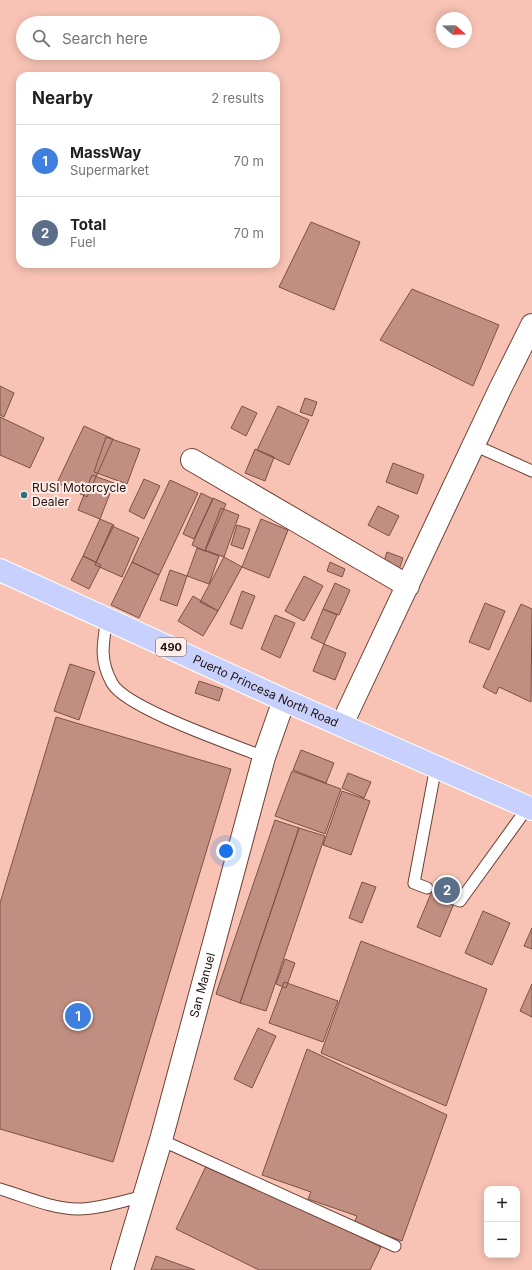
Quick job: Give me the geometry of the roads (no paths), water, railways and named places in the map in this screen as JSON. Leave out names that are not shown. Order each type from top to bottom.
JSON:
[{"type":"main road","name":"Puerto Princesa North Road","points":[[0,570],[284,700],[342,724],[530,808]]},
{"type":"street","points":[[342,724],[532,326]]},
{"type":"street","points":[[192,460],[408,586]]},
{"type":"street","name":"San Manuel","points":[[122,1270],[161,1140],[264,756],[284,700]]},
{"type":"lane","points":[[474,445],[532,471]]},
{"type":"lane","points":[[107,618],[102,653],[112,685],[134,703],[264,756]]},
{"type":"lane","points":[[427,888],[414,883],[436,766]]},
{"type":"lane","points":[[452,898],[460,901],[530,808]]},
{"type":"lane","points":[[161,1140],[395,1246]]},
{"type":"lane","points":[[0,1189],[48,1204],[77,1209],[96,1207],[144,1196]]},
{"type":"place","name":"RUSI Motorcycle Dealer","points":[[24,495]]},
{"type":"place","name":"Total","points":[[447,890]]},
{"type":"place","name":"MassWay","points":[[78,1016]]}]
